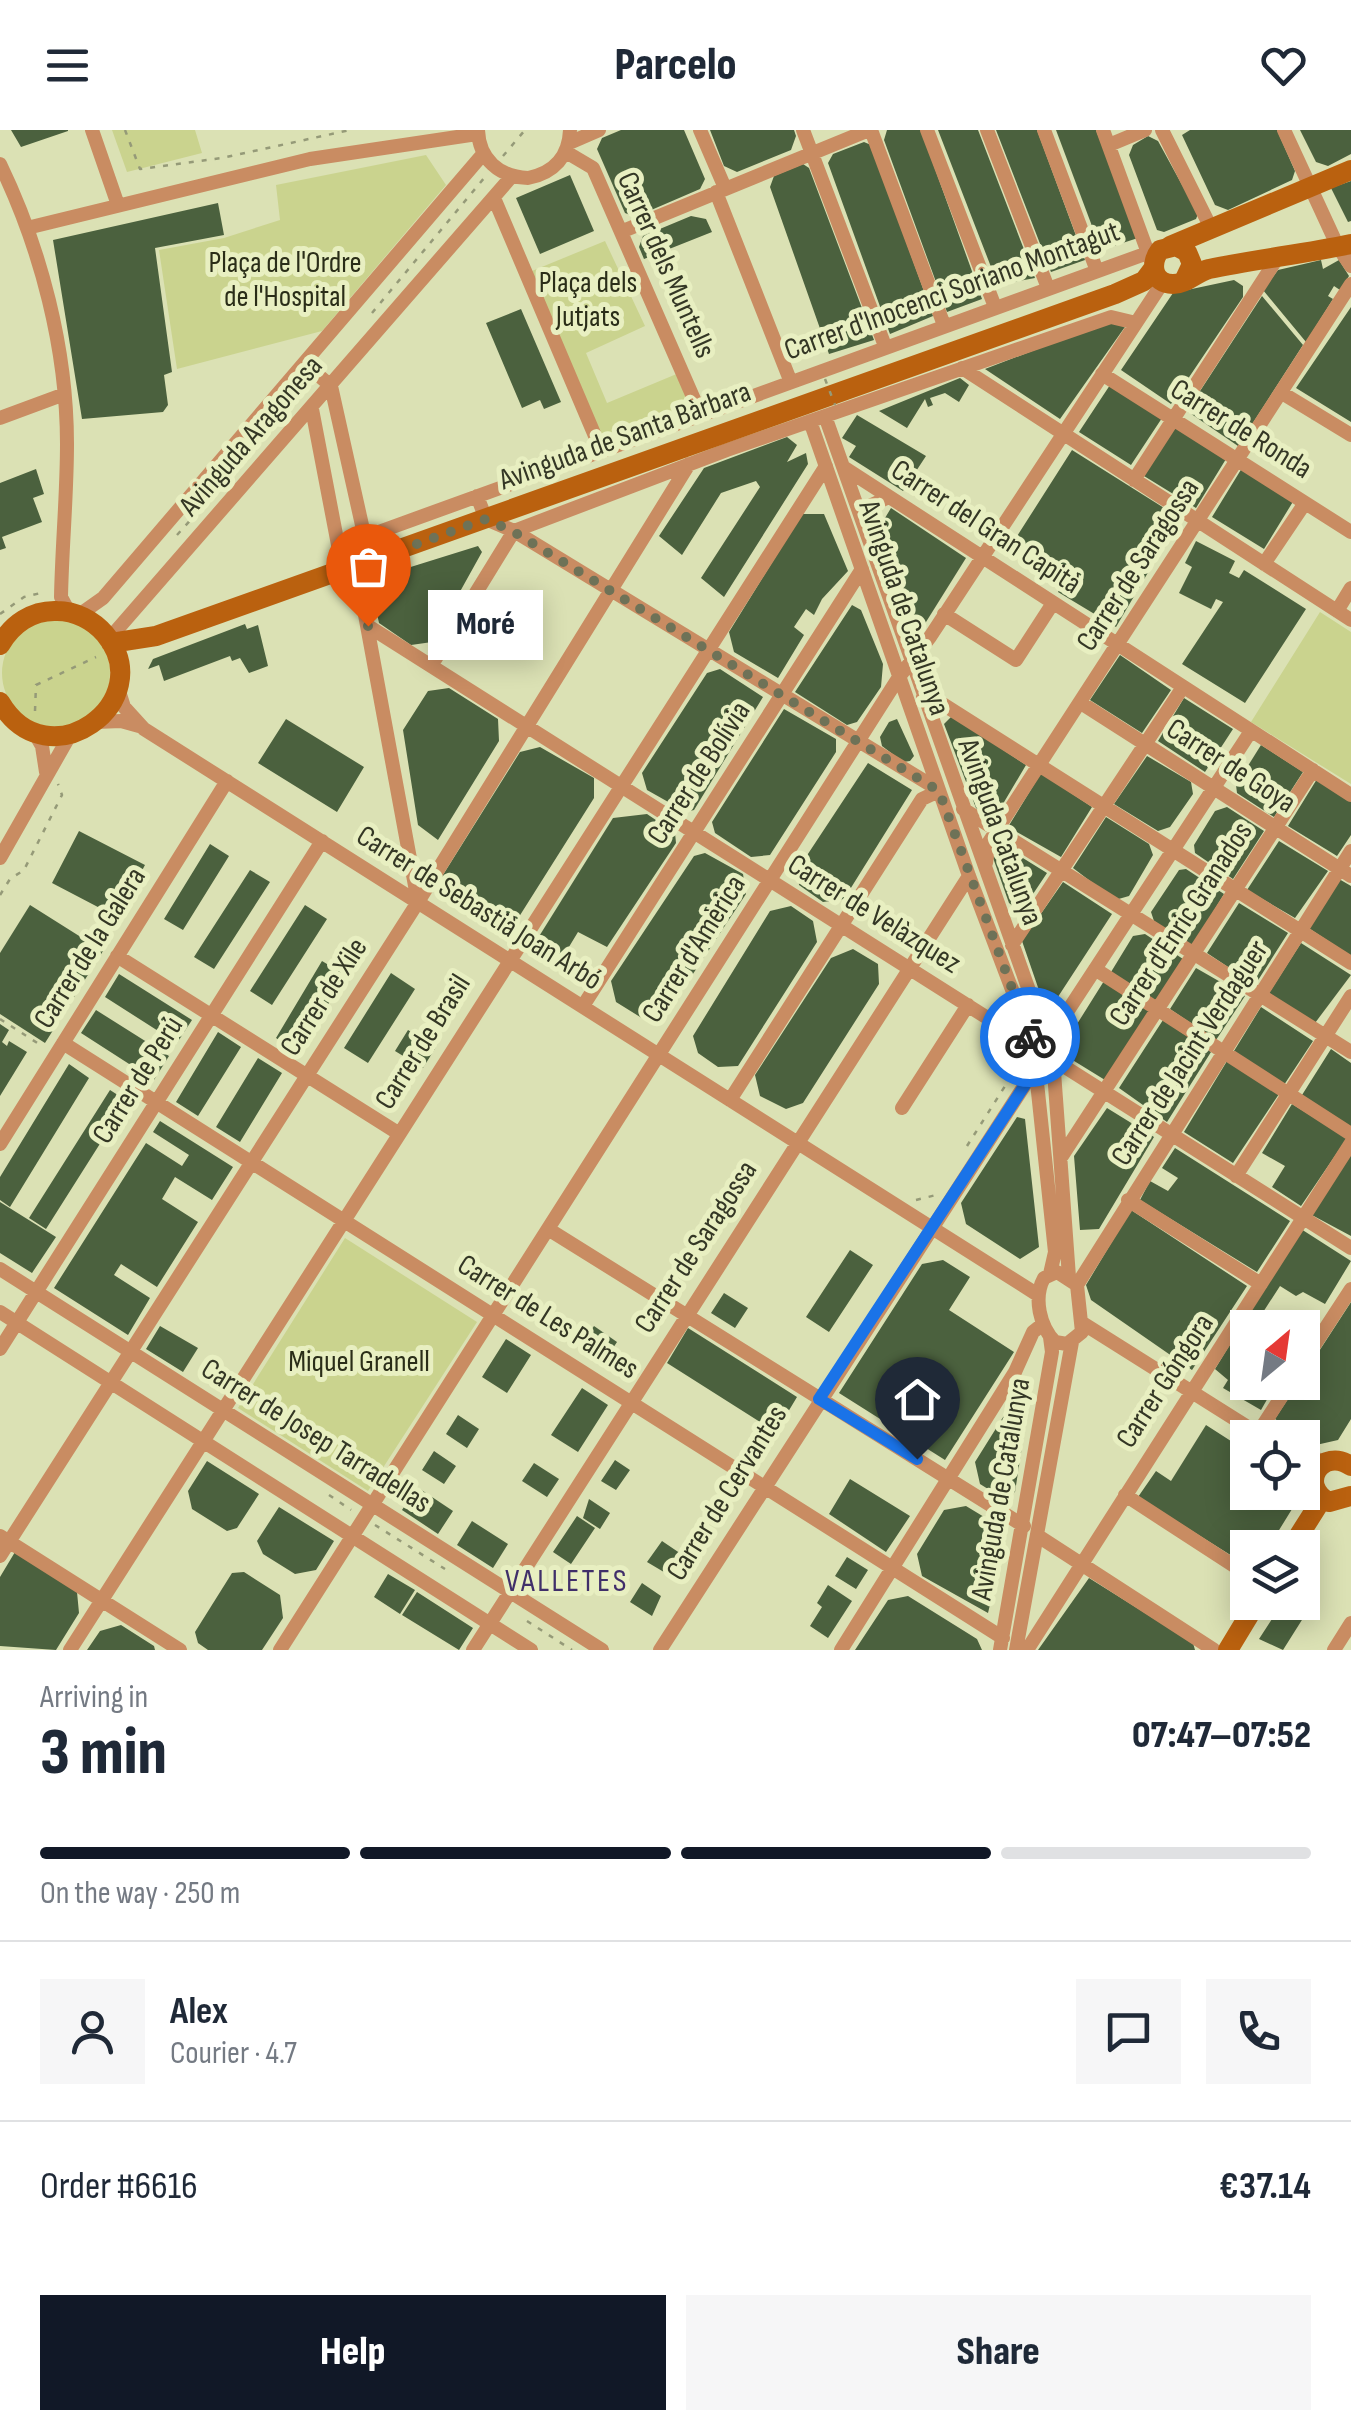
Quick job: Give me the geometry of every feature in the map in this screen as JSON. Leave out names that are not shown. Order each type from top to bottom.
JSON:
[{"type":"street","points":[[92,130],[118,205]]},
{"type":"street","points":[[27,228],[310,160],[478,132],[484,154],[494,167],[512,176],[543,174],[568,142],[599,130]]},
{"type":"street","points":[[700,130],[790,380]]},
{"type":"street","points":[[802,130],[885,346]]},
{"type":"street","points":[[623,231],[870,130],[944,325]]},
{"type":"street","points":[[927,130],[995,307]]},
{"type":"street","points":[[987,130],[1048,288]]},
{"type":"street","points":[[1044,130],[1097,270]]},
{"type":"street","points":[[1104,130],[1159,260],[1184,280]]},
{"type":"street","points":[[1109,145],[1146,130]]},
{"type":"street","points":[[1162,130],[1211,228]]},
{"type":"street","points":[[1284,130],[1351,266]]},
{"type":"street","name":"Carrer dels Muntells","points":[[568,142],[593,168],[700,413]]},
{"type":"street","name":"Avinguda Aragonesa","points":[[74,614],[102,598],[484,154]]},
{"type":"street","points":[[0,164],[27,228],[54,322],[67,441],[61,587],[74,614],[110,641],[118,665],[118,688],[110,707],[96,722],[70,735],[0,858]]},
{"type":"street","name":"Carrer d'Inocenci Soriano Montagut","points":[[365,538],[1097,270],[1159,260],[1211,228],[1351,170]]},
{"type":"street","name":"Avinguda Aragonesa","points":[[110,641],[512,176]]},
{"type":"street","points":[[494,198],[601,450]]},
{"type":"street","points":[[1184,280],[1204,270],[1344,246]]},
{"type":"street","points":[[1159,260],[1182,248],[1190,258],[1191,270],[1184,280]]},
{"type":"street","points":[[1134,480],[1278,257]]},
{"type":"street","name":"Avinguda de Santa Bàrbara","points":[[110,641],[156,636],[1115,294],[1148,290],[1159,260]]},
{"type":"street","name":"Carrer d'Amèrica","points":[[280,1650],[899,676],[1136,323],[1159,260]]},
{"type":"street","name":"Carrer de Saragossa","points":[[987,879],[985,856],[997,830],[1351,284]]},
{"type":"street","name":"Avinguda de Santa Bàrbara","points":[[514,532],[830,411],[1111,316],[1136,323]]},
{"type":"street","points":[[304,363],[331,386],[365,538],[356,566]]},
{"type":"street","points":[[962,368],[1351,620]]},
{"type":"street","name":"Carrer de Ronda","points":[[1102,374],[1351,532]]},
{"type":"street","points":[[1282,392],[1351,435]]},
{"type":"street","points":[[0,418],[62,395]]},
{"type":"street","points":[[312,409],[356,566],[418,902]]},
{"type":"street","name":"Avinguda Catalunya","points":[[830,411],[842,467],[1012,944],[1040,1042]]},
{"type":"street","name":"Avinguda de Catalunya","points":[[810,421],[968,876],[1040,1042],[1038,1065],[1056,1252],[1050,1274]]},
{"type":"street","name":"Carrer de Xile","points":[[0,1556],[4,1539],[131,1352],[418,902],[689,464]]},
{"type":"street","name":"Carrer de Brasil","points":[[70,1650],[826,466]]},
{"type":"street","name":"Carrer del Gran Capità","points":[[842,467],[1351,795]]},
{"type":"street","points":[[477,496],[486,519],[514,532],[939,791]]},
{"type":"street","points":[[864,529],[867,508],[889,496]]},
{"type":"street","points":[[1264,564],[1305,502]]},
{"type":"street","points":[[431,666],[514,532]]},
{"type":"street","name":"Carrer de Bolívia","points":[[582,1006],[862,569]]},
{"type":"street","points":[[61,587],[84,602],[102,598]]},
{"type":"street","points":[[44,612],[61,587]]},
{"type":"street","points":[[1336,611],[1351,588]]},
{"type":"street","points":[[944,614],[1016,660],[1052,603]]},
{"type":"street","points":[[0,645],[19,622],[44,612],[74,614]]},
{"type":"street","name":"Carrer de Velàzquez","points":[[368,626],[968,1005],[1040,1042],[1053,1058],[1351,1248]]},
{"type":"street","name":"Avinguda de Santa Bàrbara","points":[[118,665],[156,636]]},
{"type":"street","points":[[1012,944],[1183,687]]},
{"type":"street","name":"Carrer de Sebastià Joan Arbó","points":[[118,688],[124,707],[144,729]]},
{"type":"street","points":[[922,697],[940,703],[1040,764],[1351,964]]},
{"type":"street","name":"Carrer de Goya","points":[[1082,702],[1346,872]]},
{"type":"street","points":[[2,707],[34,732],[70,735]]},
{"type":"street","name":"Carrer de Sebastià Joan Arbó","points":[[96,722],[120,721],[144,729],[1038,1294]]},
{"type":"street","points":[[1040,1042],[1095,969],[1251,731]]},
{"type":"street","points":[[34,732],[45,774]]},
{"type":"street","name":"Carrer d'Enric Granados","points":[[1062,1156],[1313,770]]},
{"type":"street","name":"Carrer de la Galera","points":[[0,1144],[227,781]]},
{"type":"street","points":[[730,1100],[922,799],[939,791]]},
{"type":"street","points":[[962,809],[1351,1052]]},
{"type":"street","name":"Carrer de Perú","points":[[0,1349],[322,841]]},
{"type":"street","name":"Carrer de Jacint Verdaguer","points":[[1074,1281],[1300,931],[1346,872],[1351,851]]},
{"type":"street","name":"Carrer de Saragossa","points":[[472,1650],[968,876]]},
{"type":"street","points":[[118,956],[398,1133]]},
{"type":"street","points":[[1095,969],[1351,1134]]},
{"type":"street","points":[[1236,1176],[1351,996]]},
{"type":"street","points":[[902,1108],[968,1005]]},
{"type":"street","name":"Carrer de Les Palmes","points":[[59,1049],[252,1162],[892,1568],[1002,1644]]},
{"type":"street","points":[[1053,1058],[1074,1281],[1084,1324],[1237,1420]]},
{"type":"street","name":"Carrer de Cervantes","points":[[660,1650],[1038,1065]]},
{"type":"street","name":"Carrer Góngora","points":[[1027,1650],[1351,1143]]},
{"type":"street","points":[[1128,1200],[1261,1284]]},
{"type":"street","points":[[548,1229],[1024,1526]]},
{"type":"street","name":"Carrer de Josep Tarradellas","points":[[0,1269],[602,1650]]},
{"type":"street","points":[[1038,1294],[1050,1274],[1074,1281]]},
{"type":"street","points":[[1320,1336],[1351,1289]]},
{"type":"street","name":"Avinguda de Catalunya","points":[[1002,1644],[1052,1352],[1038,1294]]},
{"type":"street","points":[[0,1312],[531,1650]]},
{"type":"street","points":[[1016,1650],[1072,1342],[1084,1324]]},
{"type":"street","points":[[841,1650],[1015,1372],[1033,1332],[1046,1330],[1062,1344],[1072,1342]]},
{"type":"street","points":[[1328,1463],[1314,1488],[1322,1499],[1336,1503],[1351,1496]]},
{"type":"street","points":[[1125,1495],[1230,1563]]},
{"type":"street","points":[[1302,1530],[1322,1499]]},
{"type":"street","points":[[1038,1536],[1214,1650]]},
{"type":"street","points":[[4,1539],[180,1650]]},
{"type":"street","points":[[1228,1650],[1246,1620]]},
{"type":"street","points":[[1334,1650],[1351,1623]]},
{"type":"path","points":[[125,130],[140,169],[222,158],[350,130]]},
{"type":"path","points":[[467,174],[494,198]]},
{"type":"path","points":[[825,379],[830,411]]},
{"type":"path","points":[[0,614],[24,597],[61,587]]},
{"type":"path","points":[[0,895],[10,879],[24,870],[62,795],[59,785],[45,774]]},
{"type":"path","points":[[0,1019],[59,1049]]},
{"type":"path","points":[[959,1158],[1040,1042]]},
{"type":"path","points":[[912,1201],[934,1197],[938,1191]]},
{"type":"path","points":[[331,1523],[352,1491]]},
{"type":"path","points":[[370,1548],[390,1516]]},
{"type":"green space","points":[[112,130],[195,130],[202,153],[127,172]]},
{"type":"green space","name":"Plaça de l'Ordre de l'Hospital","points":[[426,155],[446,185],[322,331],[177,369],[159,250],[224,238],[280,220],[276,185]]},
{"type":"green space","name":"Plaça dels Jutjats","points":[[605,241],[645,326],[586,353],[607,403],[679,373],[696,412],[604,446],[532,271]]},
{"type":"green space","points":[[1320,612],[1351,632],[1351,784],[1251,722]]},
{"type":"green space","points":[[56,619],[77,623],[94,635],[106,652],[110,673],[106,694],[94,711],[77,723],[56,727],[35,723],[18,711],[6,694],[2,673],[6,652],[18,635],[35,623]]},
{"type":"green space","name":"Miquel Granell","points":[[345,1238],[477,1322],[368,1491],[238,1408]]},
{"type":"building","points":[[11,130],[68,130],[68,131],[21,147]]},
{"type":"building","points":[[621,130],[684,130],[705,179],[700,189],[635,217],[625,213],[597,149],[602,138]]},
{"type":"building","points":[[710,130],[794,130],[796,136],[791,150],[737,172],[724,166]]},
{"type":"building","points":[[887,130],[921,130],[982,299],[947,312],[884,140]]},
{"type":"building","points":[[938,130],[978,130],[1035,278],[998,285]]},
{"type":"building","points":[[996,130],[1037,130],[1085,260],[1051,272]]},
{"type":"building","points":[[1056,130],[1096,130],[1138,238],[1101,250]]},
{"type":"building","points":[[1190,130],[1277,130],[1295,171],[1292,180],[1228,210],[1215,205],[1182,135]]},
{"type":"building","points":[[1300,130],[1351,130],[1351,154],[1328,166],[1316,162]]},
{"type":"building","points":[[1148,136],[1158,141],[1198,214],[1196,219],[1164,232],[1157,230],[1129,155],[1133,145]]},
{"type":"building","points":[[864,142],[871,145],[933,316],[890,334],[828,163],[833,154]]},
{"type":"building","points":[[803,164],[809,168],[874,340],[829,354],[770,187],[774,176]]},
{"type":"building","points":[[570,175],[594,231],[540,254],[516,198]]},
{"type":"building","points":[[1351,181],[1351,221],[1348,222],[1331,188]]},
{"type":"building","points":[[218,203],[224,235],[155,248],[172,372],[164,375],[168,405],[163,412],[82,419],[53,240]]},
{"type":"building","points":[[691,216],[706,219],[712,232],[644,259],[639,247],[643,236]]},
{"type":"building","points":[[1321,260],[1323,269],[1339,260],[1349,276],[1340,290],[1334,286],[1328,296],[1333,299],[1306,342],[1263,290],[1278,270]]},
{"type":"building","points":[[1234,280],[1243,286],[1243,297],[1171,404],[1121,370],[1173,293]]},
{"type":"building","points":[[1262,296],[1303,345],[1238,446],[1187,411]]},
{"type":"building","points":[[1351,307],[1351,422],[1296,388]]},
{"type":"building","points":[[521,309],[561,402],[544,409],[540,400],[522,408],[486,323]]},
{"type":"building","points":[[1113,320],[1127,324],[1060,419],[985,369]]},
{"type":"building","points":[[960,378],[969,385],[959,402],[945,393],[930,398],[933,405],[928,407],[925,399],[907,428],[879,411]]},
{"type":"building","points":[[1110,385],[1162,418],[1131,465],[1079,432]]},
{"type":"building","points":[[857,415],[926,456],[903,491],[849,457],[856,446],[842,438]]},
{"type":"building","points":[[1175,427],[1226,459],[1196,508],[1144,476]]},
{"type":"building","points":[[787,437],[797,445],[787,462],[806,453],[808,464],[724,597],[701,578],[760,487],[756,481],[721,493],[682,555],[659,536],[704,468]]},
{"type":"building","points":[[1072,450],[1180,518],[1116,627],[1058,592],[1068,574],[1014,541]]},
{"type":"building","points":[[1242,468],[1294,500],[1264,549],[1212,517]]},
{"type":"building","points":[[36,469],[44,494],[33,498],[42,522],[2,537],[6,548],[0,550],[0,483]]},
{"type":"building","points":[[891,508],[966,558],[921,630],[909,627],[876,533]]},
{"type":"building","points":[[802,514],[824,514],[848,571],[822,599],[814,615],[806,609],[794,627],[804,635],[778,678],[734,652],[729,632]]},
{"type":"building","points":[[1196,541],[1235,561],[1229,573],[1239,578],[1244,570],[1306,609],[1245,703],[1182,664],[1223,602],[1216,599],[1211,609],[1179,593],[1192,567],[1185,563]]},
{"type":"building","points":[[478,546],[482,552],[432,642],[411,645],[379,623],[374,600],[385,575]]},
{"type":"building","points":[[852,605],[861,610],[883,664],[881,687],[857,722],[847,725],[795,692]]},
{"type":"building","points":[[245,624],[247,629],[258,625],[268,666],[249,673],[240,658],[232,661],[230,656],[164,681],[159,665],[148,669],[153,659]]},
{"type":"building","points":[[1120,655],[1171,690],[1142,733],[1090,700]]},
{"type":"building","points":[[720,669],[763,697],[694,810],[686,812],[647,790],[642,773],[707,673]]},
{"type":"building","points":[[449,688],[498,719],[499,741],[438,840],[418,825],[403,730],[428,691]]},
{"type":"building","points":[[1184,698],[1233,729],[1205,772],[1158,741]]},
{"type":"building","points":[[784,709],[836,739],[836,752],[770,855],[751,857],[715,833],[712,822]]},
{"type":"building","points":[[952,716],[1026,765],[994,819],[976,808],[944,724]]},
{"type":"building","points":[[286,719],[364,767],[337,812],[258,763]]},
{"type":"building","points":[[897,719],[914,756],[910,761],[903,762],[882,746],[880,737],[889,722]]},
{"type":"building","points":[[1261,745],[1303,772],[1274,817],[1237,793],[1236,785]]},
{"type":"building","points":[[540,747],[594,778],[594,798],[517,920],[502,911],[490,926],[446,897],[441,878],[520,752]]},
{"type":"building","points":[[1147,756],[1191,782],[1193,794],[1170,827],[1158,831],[1114,804]]},
{"type":"building","points":[[868,763],[912,790],[844,899],[823,902],[799,885],[798,869]]},
{"type":"building","points":[[1041,773],[1092,807],[1061,857],[1008,827]]},
{"type":"building","points":[[1317,779],[1351,801],[1351,835],[1337,856],[1288,826]]},
{"type":"building","points":[[1227,807],[1264,831],[1233,879],[1195,853],[1194,845],[1215,811]]},
{"type":"building","points":[[647,814],[675,833],[676,843],[607,947],[578,932],[558,965],[541,956],[538,938],[613,818]]},
{"type":"building","points":[[1106,817],[1149,844],[1153,855],[1129,896],[1115,900],[1073,868]]},
{"type":"building","points":[[79,831],[145,865],[117,917],[52,883]]},
{"type":"building","points":[[1279,841],[1328,871],[1295,918],[1247,890]]},
{"type":"building","points":[[997,842],[1047,873],[1021,912],[1009,903],[991,852]]},
{"type":"building","points":[[210,844],[229,856],[183,930],[164,919]]},
{"type":"building","points":[[705,853],[743,874],[746,894],[665,1016],[645,1020],[616,1002],[611,981],[694,856]]},
{"type":"building","points":[[1186,869],[1224,894],[1192,947],[1154,921],[1151,912],[1179,870]]},
{"type":"building","points":[[250,870],[270,882],[214,969],[194,957]]},
{"type":"building","points":[[1339,879],[1351,886],[1351,956],[1307,927]]},
{"type":"building","points":[[1063,882],[1112,914],[1052,1006],[1042,999],[1022,941]]},
{"type":"building","points":[[1239,903],[1288,933],[1255,985],[1207,953]]},
{"type":"building","points":[[30,905],[103,951],[45,1043],[0,1014],[0,953]]},
{"type":"building","points":[[305,905],[327,919],[272,1005],[250,991]]},
{"type":"building","points":[[791,906],[813,921],[817,942],[738,1066],[718,1067],[698,1053],[693,1036],[770,911]]},
{"type":"building","points":[[1145,934],[1183,959],[1155,1002],[1111,972],[1133,936]]},
{"type":"building","points":[[1301,943],[1351,975],[1315,1023],[1269,993]]},
{"type":"building","points":[[853,949],[878,964],[879,984],[803,1103],[786,1109],[760,1096],[755,1075],[831,958]]},
{"type":"building","points":[[322,961],[347,976],[297,1051],[276,1038]]},
{"type":"building","points":[[1196,968],[1245,996],[1216,1040],[1170,1009]]},
{"type":"building","points":[[391,973],[415,989],[368,1063],[344,1048]]},
{"type":"building","points":[[119,974],[192,1020],[177,1043],[105,997]]},
{"type":"building","points":[[1104,981],[1150,1011],[1105,1080],[1066,1056],[1062,1048]]},
{"type":"building","points":[[1261,1007],[1313,1041],[1284,1085],[1234,1051]]},
{"type":"building","points":[[96,1010],[169,1056],[154,1080],[81,1033]]},
{"type":"building","points":[[1163,1020],[1211,1052],[1167,1122],[1119,1088]]},
{"type":"building","points":[[0,1024],[9,1030],[2,1042],[7,1046],[9,1041],[27,1052],[0,1096]]},
{"type":"building","points":[[408,1030],[436,1047],[423,1068],[395,1051]]},
{"type":"building","points":[[218,1032],[241,1047],[198,1116],[176,1102]]},
{"type":"building","points":[[1331,1049],[1351,1063],[1351,1128],[1302,1095]]},
{"type":"building","points":[[258,1058],[282,1073],[240,1142],[216,1127]]},
{"type":"building","points":[[1227,1061],[1279,1094],[1233,1163],[1184,1132]]},
{"type":"building","points":[[69,1064],[89,1078],[10,1207],[0,1200],[0,1177]]},
{"type":"building","points":[[110,1090],[127,1101],[46,1229],[29,1218]]},
{"type":"building","points":[[1292,1104],[1347,1138],[1301,1206],[1272,1187],[1285,1166],[1262,1153]]},
{"type":"building","points":[[1107,1108],[1154,1137],[1099,1229],[1080,1230],[1074,1156]]},
{"type":"building","points":[[1017,1117],[1025,1119],[1039,1247],[1020,1259],[966,1224],[961,1203]]},
{"type":"building","points":[[160,1121],[233,1167],[212,1200],[175,1177],[162,1199],[198,1222],[157,1287],[121,1264],[114,1275],[150,1298],[128,1335],[54,1288],[146,1143],[182,1166],[189,1155],[153,1132]]},
{"type":"building","points":[[1175,1148],[1290,1221],[1257,1272],[1140,1200],[1150,1181],[1168,1191],[1178,1178],[1162,1168]]},
{"type":"building","points":[[1351,1149],[1351,1236],[1310,1214]]},
{"type":"building","points":[[0,1202],[56,1237],[32,1273],[0,1253]]},
{"type":"building","points":[[1131,1210],[1247,1286],[1192,1370],[1091,1300],[1086,1285]]},
{"type":"building","points":[[1301,1229],[1351,1261],[1325,1304],[1303,1292],[1296,1296],[1280,1286],[1264,1310],[1251,1310]]},
{"type":"building","points":[[850,1250],[873,1265],[829,1332],[806,1317]]},
{"type":"building","points":[[943,1260],[970,1277],[949,1310],[1014,1352],[945,1460],[839,1393],[922,1264]]},
{"type":"building","points":[[724,1293],[748,1308],[735,1328],[711,1313]]},
{"type":"building","points":[[1351,1302],[1351,1419],[1338,1440],[1320,1444],[1320,1420],[1275,1419],[1287,1400],[1320,1400],[1320,1350]]},
{"type":"building","points":[[160,1326],[198,1348],[183,1372],[146,1349]]},
{"type":"building","points":[[594,1326],[617,1342],[603,1363],[579,1347]]},
{"type":"building","points":[[688,1328],[797,1397],[776,1432],[667,1363]]},
{"type":"building","points":[[506,1339],[531,1355],[507,1393],[482,1377]]},
{"type":"building","points":[[1230,1345],[1230,1392],[1223,1388],[1228,1380],[1215,1369]]},
{"type":"building","points":[[582,1388],[608,1405],[578,1452],[551,1435]]},
{"type":"building","points":[[1020,1390],[1030,1394],[1015,1492],[1004,1499],[980,1484],[975,1462]]},
{"type":"building","points":[[1244,1400],[1267,1400],[1261,1410]]},
{"type":"building","points":[[458,1415],[479,1429],[467,1448],[446,1434]]},
{"type":"building","points":[[1206,1425],[1230,1440],[1230,1510],[1291,1510],[1279,1530],[1230,1530],[1230,1555],[1138,1497],[1156,1471],[1171,1481]]},
{"type":"building","points":[[434,1451],[456,1466],[444,1484],[422,1470]]},
{"type":"building","points":[[615,1460],[630,1470],[616,1490],[601,1481]]},
{"type":"building","points":[[207,1461],[259,1494],[237,1528],[227,1531],[192,1509],[188,1491]]},
{"type":"building","points":[[534,1463],[559,1479],[547,1497],[522,1481]]},
{"type":"building","points":[[850,1479],[910,1516],[886,1552],[829,1514]]},
{"type":"building","points":[[417,1487],[453,1511],[438,1534],[402,1510]]},
{"type":"building","points":[[589,1499],[610,1513],[600,1529],[583,1518]]},
{"type":"building","points":[[966,1506],[1004,1529],[1006,1538],[988,1613],[922,1576],[917,1554],[944,1510]]},
{"type":"building","points":[[279,1507],[334,1541],[316,1570],[295,1574],[263,1554],[257,1541]]},
{"type":"building","points":[[577,1516],[595,1528],[571,1564],[553,1552]]},
{"type":"building","points":[[472,1521],[508,1544],[493,1568],[457,1545]]},
{"type":"building","points":[[662,1541],[693,1562],[679,1581],[647,1562]]},
{"type":"building","points":[[15,1552],[77,1592],[79,1613],[56,1650],[0,1646],[0,1577]]},
{"type":"building","points":[[847,1557],[868,1570],[856,1589],[835,1576]]},
{"type":"building","points":[[244,1572],[280,1595],[283,1618],[262,1650],[208,1650],[198,1643],[195,1632],[232,1573]]},
{"type":"building","points":[[388,1574],[415,1590],[400,1614],[374,1597]]},
{"type":"building","points":[[1089,1578],[1193,1643],[1195,1650],[1038,1650]]},
{"type":"building","points":[[642,1583],[661,1596],[652,1616],[630,1602]]},
{"type":"building","points":[[828,1585],[852,1601],[828,1638],[810,1626],[822,1607],[817,1603]]},
{"type":"building","points":[[417,1592],[473,1628],[459,1650],[402,1615]]},
{"type":"building","points":[[908,1596],[977,1639],[982,1650],[855,1650],[888,1600]]},
{"type":"building","points":[[1271,1620],[1302,1620],[1283,1650],[1259,1639]]},
{"type":"building","points":[[121,1625],[155,1650],[87,1650],[100,1631]]},
{"type":"way so far","points":[[368,626],[356,566],[486,519],[514,532],[939,791],[1030,1037]]},
{"type":"place","name":"Moré","points":[[368,626]]},
{"type":"district","name":"VALLETES","points":[[567,1581]]},
{"type":"route","points":[[917,1459],[819,1399],[1038,1065],[1030,1037]]}]
